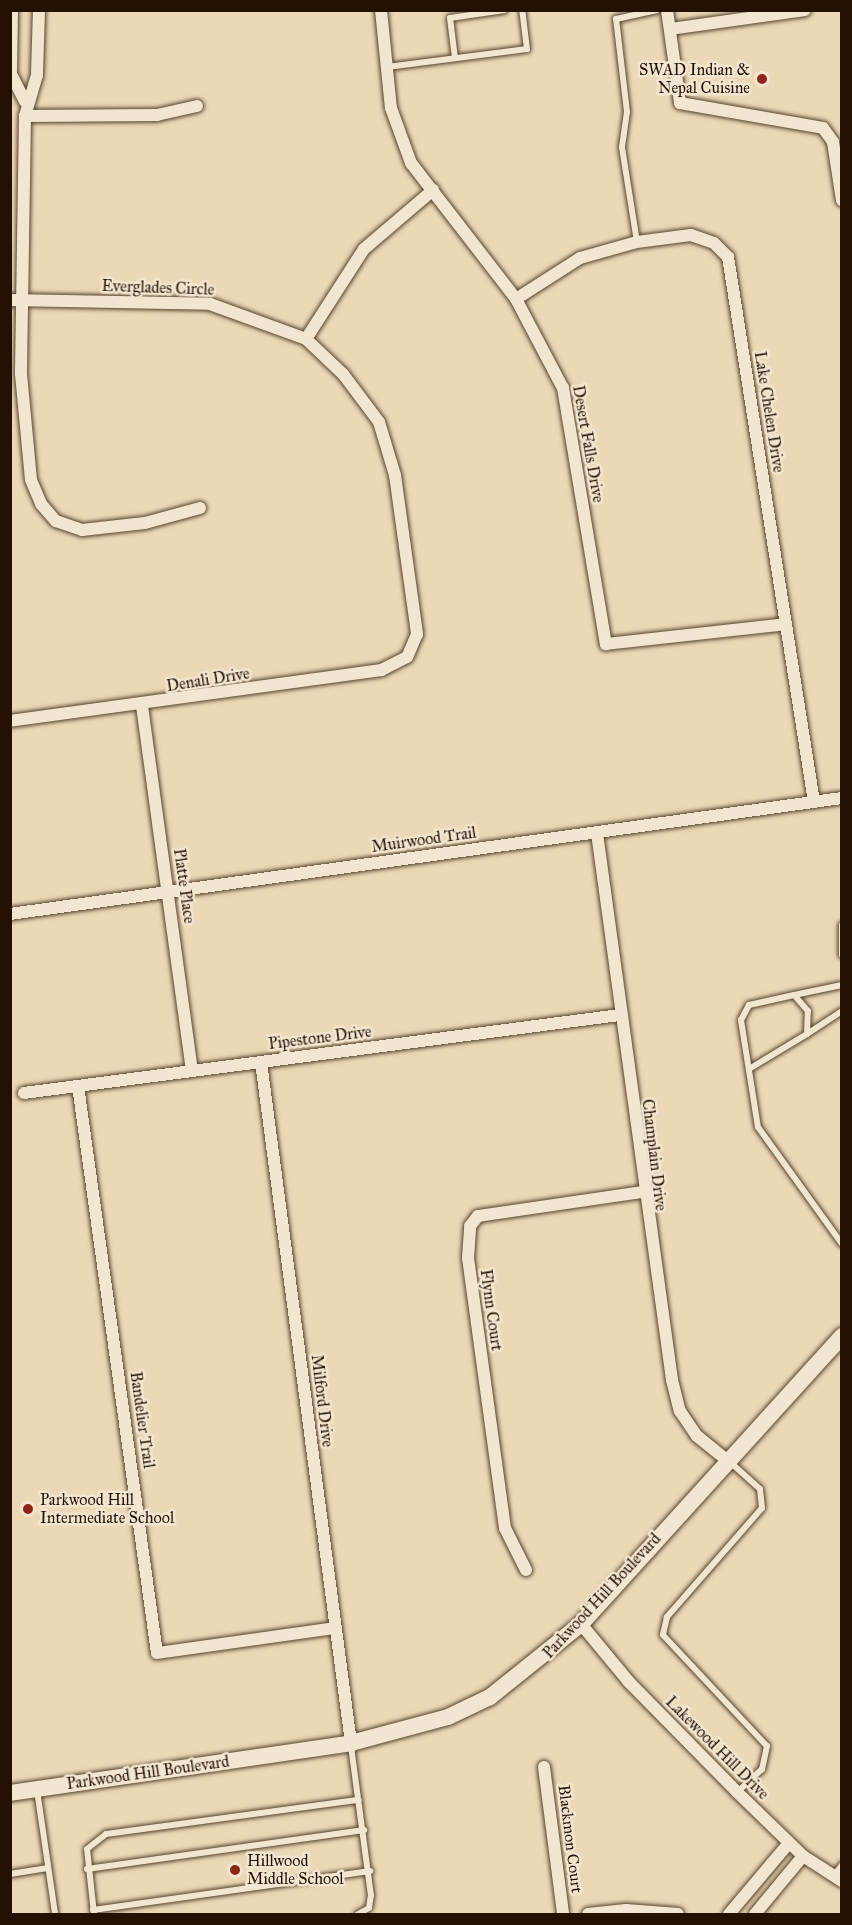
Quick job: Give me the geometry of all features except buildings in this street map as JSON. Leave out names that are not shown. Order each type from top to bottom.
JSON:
[{"type":"street","points":[[12,10],[11,74],[25,102]]},
{"type":"street","points":[[39,10],[38,75],[25,102],[22,428],[41,504],[56,521],[82,530],[145,523],[200,508]]},
{"type":"street","name":"Desert Falls Drive","points":[[381,10],[391,108],[411,163],[516,298],[563,388],[606,644],[786,624]]},
{"type":"street","points":[[666,10],[680,103],[823,128],[833,142],[842,200]]},
{"type":"street","points":[[670,29],[805,10]]},
{"type":"street","points":[[25,116],[156,115],[197,106]]},
{"type":"street","points":[[306,339],[364,249],[433,190]]},
{"type":"street","name":"Lake Chelen Drive","points":[[516,298],[580,258],[637,242],[691,235],[714,243],[728,257],[814,802]]},
{"type":"street","name":"Everglades Circle","points":[[10,300],[210,304],[306,339],[365,400],[388,448],[417,634],[407,657]]},
{"type":"street","name":"Denali Drive","points":[[10,721],[142,706],[381,670],[407,657]]},
{"type":"street","name":"Platte Place","points":[[142,706],[192,1071]]},
{"type":"street","name":"Muirwood Trail","points":[[10,914],[842,798]]},
{"type":"street","name":"Champlain Drive","points":[[597,832],[642,1192],[680,1411],[697,1436],[727,1460]]},
{"type":"street","name":"Pipestone Drive","points":[[24,1093],[620,1015]]},
{"type":"street","name":"Milford Drive","points":[[261,1062],[351,1743]]},
{"type":"street","name":"Bandelier Trail","points":[[78,1086],[158,1653],[336,1628]]},
{"type":"street","name":"Flynn Court","points":[[526,1570],[505,1528],[468,1258],[470,1226],[478,1216],[642,1192]]},
{"type":"street","name":"Parkwood Hill Boulevard","points":[[10,1793],[351,1743],[448,1717],[490,1697],[581,1624],[727,1460],[842,1336]]},
{"type":"street","name":"Lakewood Hill Drive","points":[[581,1624],[629,1682],[737,1792],[803,1856],[837,1879]]},
{"type":"street","name":"Blackmon Court","points":[[544,1767],[563,1914]]},
{"type":"street","points":[[729,1914],[789,1843]]},
{"type":"street","points":[[755,1914],[803,1856]]},
{"type":"street","points":[[588,1914],[626,1910],[678,1914]]},
{"type":"lane","points":[[455,58],[450,18],[504,10]]},
{"type":"lane","points":[[387,67],[527,49],[522,10]]},
{"type":"lane","points":[[637,242],[622,147],[627,112],[615,19],[657,10]]},
{"type":"lane","points":[[842,925],[842,955]]},
{"type":"lane","points":[[842,985],[749,1005],[741,1020],[758,1127],[842,1244]]},
{"type":"lane","points":[[794,995],[808,1011],[807,1034]]},
{"type":"lane","points":[[749,1069],[842,1011]]},
{"type":"lane","points":[[727,1460],[760,1489],[762,1508],[670,1613],[663,1635],[767,1746],[762,1769],[737,1792]]},
{"type":"lane","points":[[351,1743],[370,1871],[369,1908],[358,1914]]},
{"type":"lane","points":[[37,1790],[55,1914]]},
{"type":"lane","points":[[359,1800],[106,1833],[87,1849],[87,1869],[93,1912],[370,1871]]},
{"type":"lane","points":[[87,1869],[364,1830]]},
{"type":"lane","points":[[837,1879],[842,1865]]},
{"type":"lane","points":[[10,1874],[48,1868]]},
{"type":"place","name":"SWAD Indian & Nepal Cuisine","points":[[762,79]]},
{"type":"place","name":"Parkwood Hill Intermediate School","points":[[28,1509]]},
{"type":"place","name":"Hillwood Middle School","points":[[235,1870]]}]
